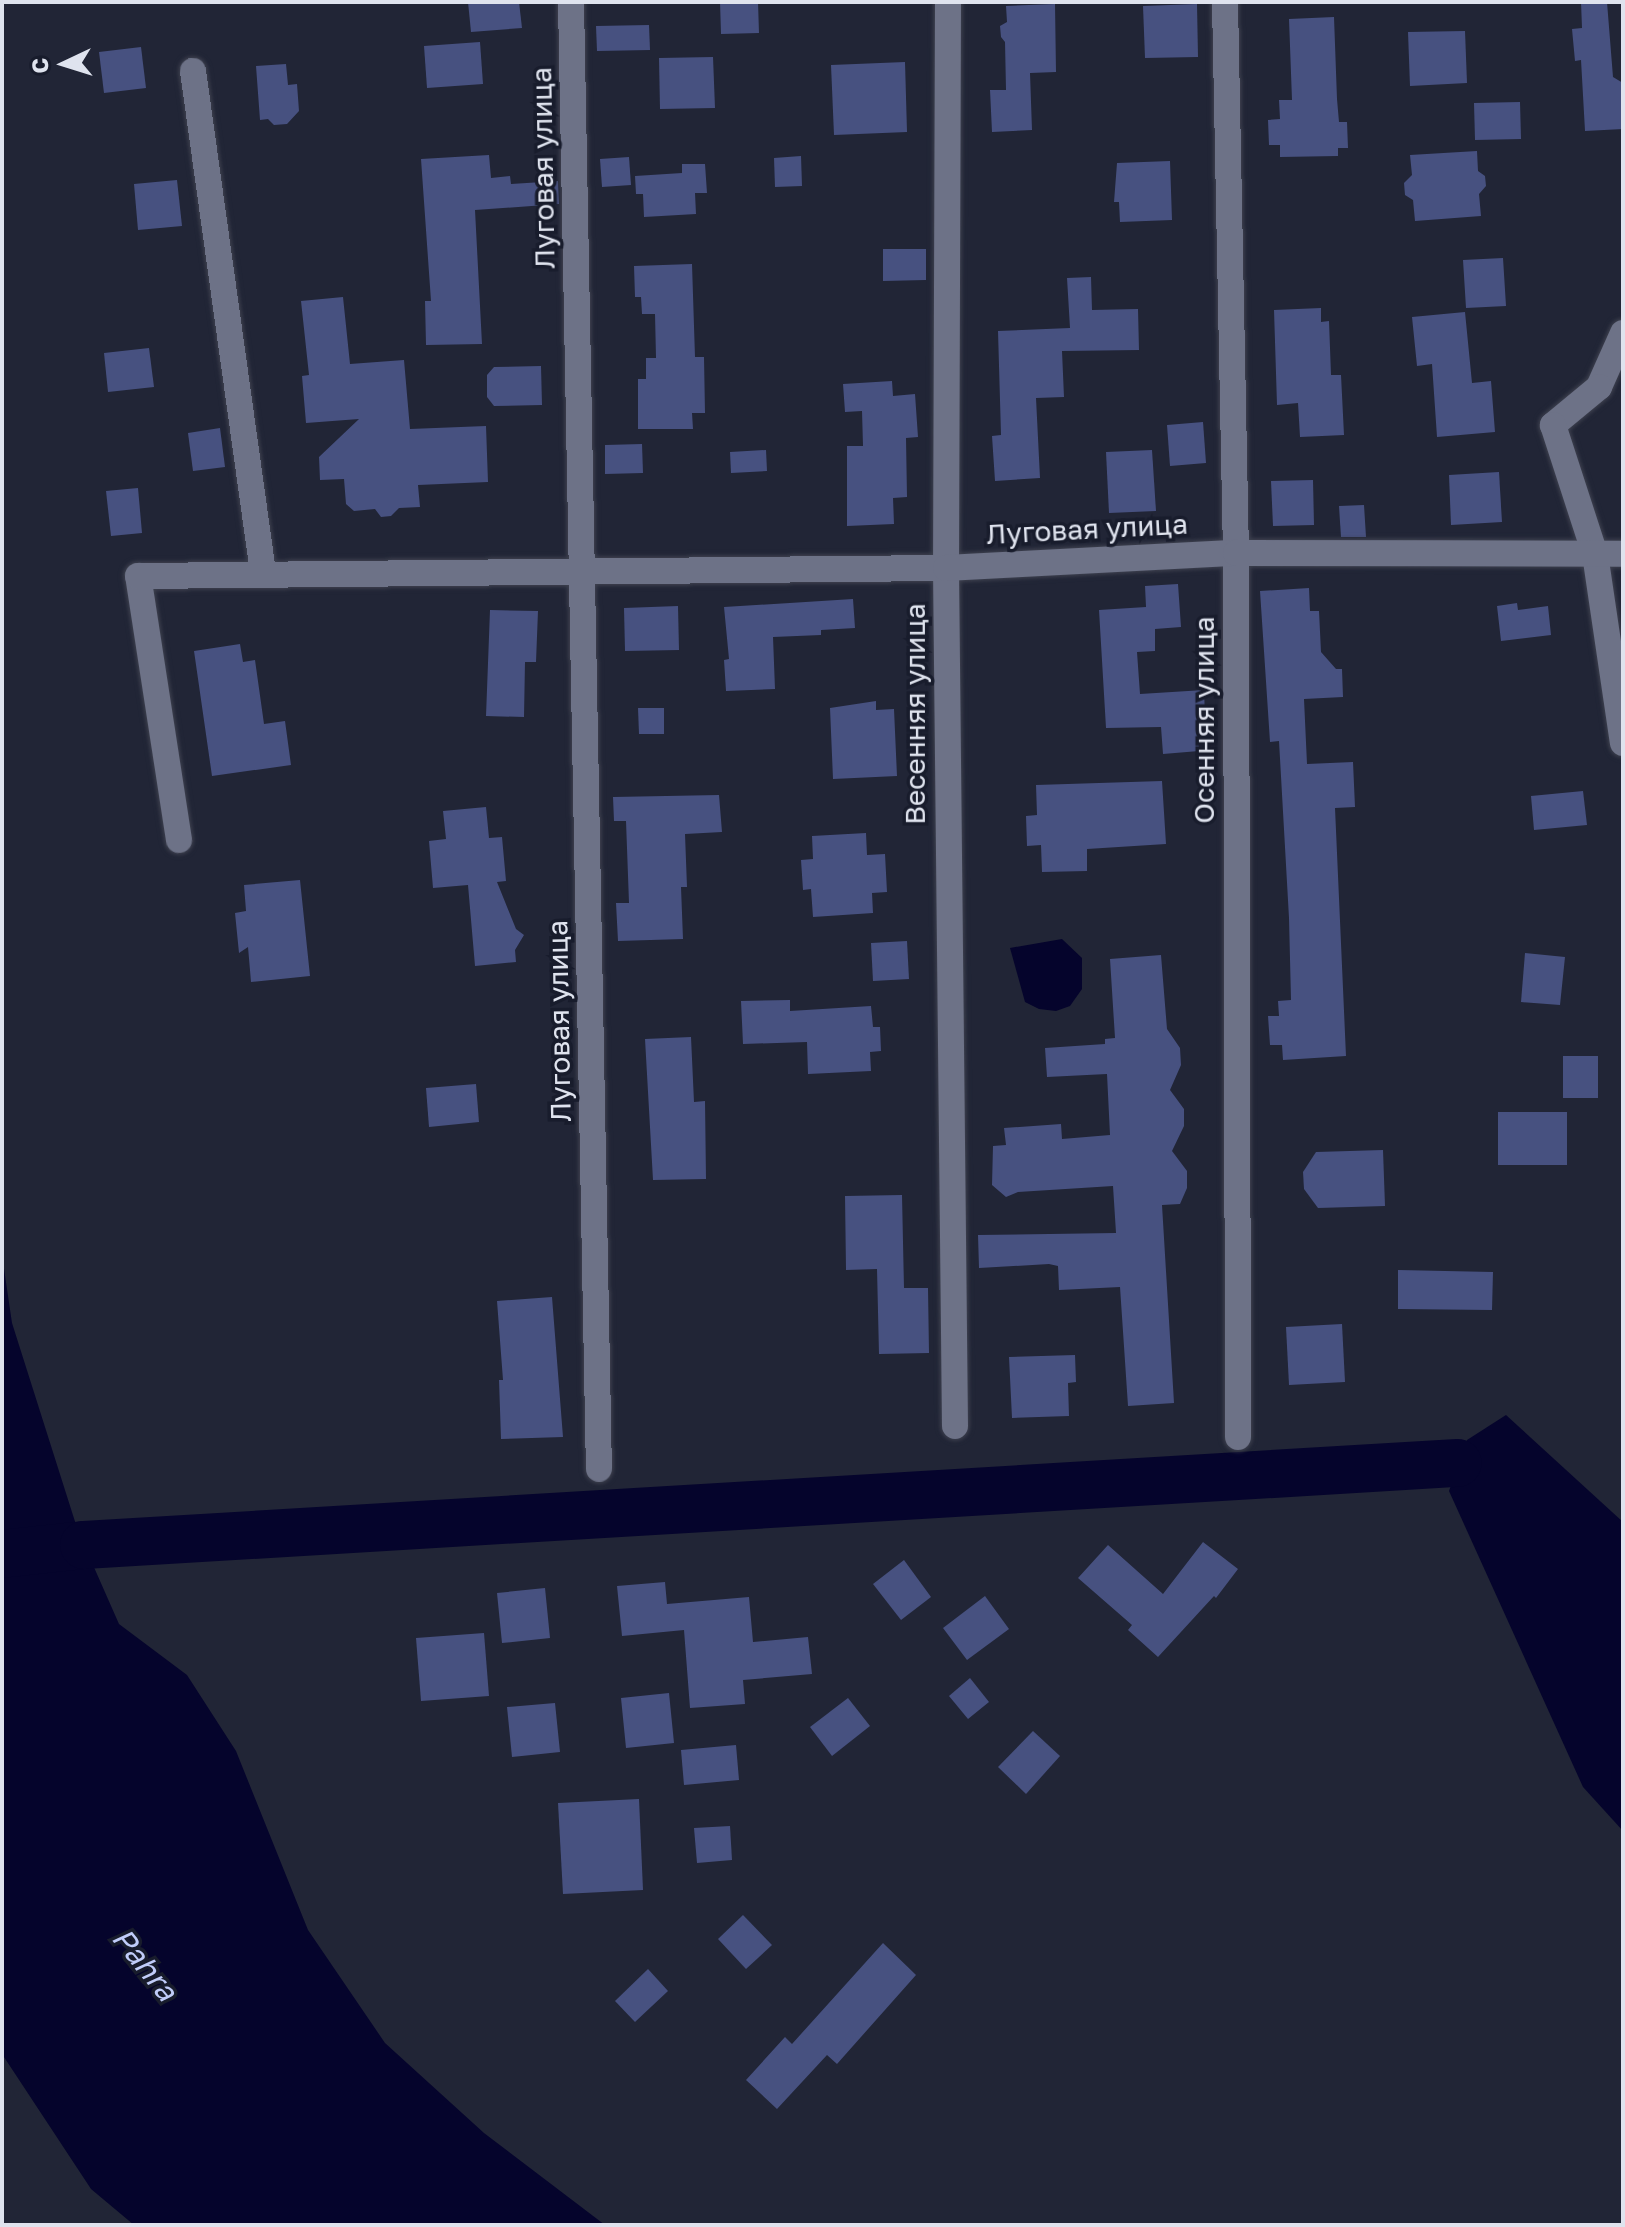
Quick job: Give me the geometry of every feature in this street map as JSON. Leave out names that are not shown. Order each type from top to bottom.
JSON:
[{"type":"street","name":"Луговая улица","points":[[571,2],[599,1469]]},
{"type":"street","name":"Весенняя улица","points":[[948,2],[946,568],[955,1426]]},
{"type":"street","name":"Осенняя улица","points":[[1225,2],[1236,553],[1238,1437]]},
{"type":"street","points":[[193,71],[263,572]]},
{"type":"street","points":[[1623,333],[1599,387],[1553,425],[1595,554],[1623,743]]},
{"type":"street","name":"Луговая улица","points":[[179,840],[138,576],[263,572],[946,568],[1236,553],[1623,554]]},
{"type":"water","points":[[1062,939],[1082,958],[1082,989],[1070,1006],[1056,1011],[1039,1009],[1025,1002],[1010,948]]},
{"type":"water","name":"Pahra","points":[[2,1255],[12,1323],[78,1531],[119,1624],[187,1675],[236,1751],[308,1930],[385,2043],[484,2133],[605,2225],[134,2225],[91,2189],[2,2054]]},
{"type":"water","points":[[1506,1415],[1623,1522],[1623,1831],[1583,1787],[1449,1491],[1467,1440]]},
{"type":"building","points":[[468,2],[519,2],[522,28],[471,32]]},
{"type":"building","points":[[720,2],[758,2],[759,33],[721,34]]},
{"type":"building","points":[[1581,2],[1607,2],[1613,77],[1623,83],[1623,129],[1585,131],[1581,60],[1575,61],[1572,29],[1582,28]]},
{"type":"building","points":[[1055,4],[1056,72],[1030,73],[1032,130],[992,132],[990,90],[1006,90],[1005,42],[1000,26],[1007,22],[1006,6]]},
{"type":"building","points":[[1197,4],[1198,57],[1145,58],[1143,6]]},
{"type":"building","points":[[1334,17],[1339,122],[1347,122],[1348,148],[1338,148],[1338,156],[1280,157],[1280,145],[1269,145],[1268,120],[1280,119],[1279,100],[1292,100],[1289,19]]},
{"type":"building","points":[[649,25],[650,50],[597,51],[596,26]]},
{"type":"building","points":[[1465,31],[1467,83],[1410,86],[1408,32]]},
{"type":"building","points":[[480,42],[483,84],[427,88],[424,46]]},
{"type":"building","points":[[141,47],[146,88],[104,93],[99,52]]},
{"type":"building","points":[[713,57],[715,108],[660,109],[659,58]]},
{"type":"building","points":[[905,62],[907,132],[834,135],[831,65]]},
{"type":"building","points":[[286,64],[288,85],[297,84],[299,111],[287,124],[274,125],[268,119],[260,120],[256,66]]},
{"type":"building","points":[[1520,102],[1521,139],[1475,140],[1474,103]]},
{"type":"building","points":[[1477,151],[1478,171],[1485,176],[1486,186],[1479,194],[1481,216],[1415,221],[1413,200],[1405,195],[1404,183],[1412,175],[1410,155]]},
{"type":"building","points":[[489,155],[491,178],[510,176],[511,184],[558,181],[559,204],[475,210],[482,344],[426,345],[425,301],[431,301],[421,159]]},
{"type":"building","points":[[801,156],[802,186],[775,187],[774,158]]},
{"type":"building","points":[[629,157],[631,185],[602,187],[600,159]]},
{"type":"building","points":[[1170,161],[1172,220],[1120,222],[1119,202],[1114,202],[1117,163]]},
{"type":"building","points":[[682,164],[705,164],[707,193],[695,193],[696,214],[644,217],[643,194],[636,194],[635,176],[682,173]]},
{"type":"building","points":[[177,180],[182,226],[138,230],[134,184]]},
{"type":"building","points":[[883,249],[926,249],[926,280],[883,281]]},
{"type":"building","points":[[1503,258],[1506,306],[1466,308],[1463,260]]},
{"type":"building","points":[[692,264],[695,357],[704,357],[705,413],[692,413],[693,429],[638,429],[638,379],[646,379],[646,358],[656,358],[655,314],[642,314],[641,297],[635,297],[634,266]]},
{"type":"building","points":[[1091,277],[1092,310],[1138,309],[1139,350],[1062,351],[1064,397],[1036,398],[1040,478],[995,481],[992,436],[1001,435],[998,331],[1070,328],[1067,278]]},
{"type":"building","points":[[343,297],[350,364],[404,360],[410,429],[486,426],[488,482],[418,485],[420,507],[399,508],[391,516],[381,517],[375,509],[354,511],[346,504],[344,479],[320,480],[319,457],[359,419],[306,423],[302,376],[309,375],[301,301]]},
{"type":"building","points":[[1321,308],[1321,322],[1329,321],[1331,375],[1341,375],[1344,435],[1300,437],[1298,403],[1277,405],[1274,310]]},
{"type":"building","points":[[1465,312],[1472,383],[1491,381],[1495,432],[1437,437],[1432,364],[1417,366],[1412,317]]},
{"type":"building","points":[[149,348],[154,387],[108,392],[104,353]]},
{"type":"building","points":[[541,366],[542,405],[494,406],[487,397],[487,375],[494,367]]},
{"type":"building","points":[[892,381],[893,396],[915,394],[918,437],[906,438],[907,497],[893,498],[894,524],[847,526],[847,446],[863,446],[862,411],[845,412],[843,384]]},
{"type":"building","points":[[1203,422],[1206,463],[1170,466],[1167,425]]},
{"type":"building","points":[[220,428],[225,467],[193,471],[188,433]]},
{"type":"building","points":[[642,444],[643,473],[605,474],[605,445]]},
{"type":"building","points":[[766,450],[767,471],[731,473],[730,452]]},
{"type":"building","points":[[1152,450],[1156,511],[1109,513],[1106,452]]},
{"type":"building","points":[[1499,472],[1502,522],[1451,525],[1449,475]]},
{"type":"building","points":[[1313,480],[1314,525],[1273,526],[1271,481]]},
{"type":"building","points":[[138,488],[142,533],[111,536],[106,491]]},
{"type":"building","points":[[1364,505],[1366,537],[1341,537],[1339,506]]},
{"type":"building","points":[[1178,584],[1181,627],[1155,629],[1155,651],[1137,652],[1140,694],[1204,690],[1205,716],[1197,716],[1199,751],[1163,754],[1161,727],[1106,728],[1099,610],[1146,607],[1145,586]]},
{"type":"building","points":[[1309,588],[1310,611],[1319,611],[1321,652],[1336,669],[1342,669],[1343,697],[1304,699],[1307,764],[1353,762],[1355,807],[1335,808],[1346,1056],[1283,1060],[1282,1045],[1270,1045],[1268,1016],[1279,1016],[1278,1001],[1291,1000],[1289,918],[1279,741],[1270,742],[1260,591]]},
{"type":"building","points":[[853,599],[855,628],[821,630],[821,635],[773,637],[775,689],[726,691],[724,660],[729,659],[724,607]]},
{"type":"building","points":[[1517,603],[1518,610],[1548,606],[1551,635],[1501,641],[1497,606]]},
{"type":"building","points":[[678,606],[679,650],[625,651],[624,608]]},
{"type":"building","points":[[490,610],[538,611],[536,662],[525,662],[524,717],[486,716]]},
{"type":"building","points":[[240,644],[243,662],[255,660],[264,724],[285,721],[291,765],[212,776],[194,651]]},
{"type":"building","points":[[876,701],[876,710],[894,709],[897,776],[833,779],[830,708]]},
{"type":"building","points":[[638,708],[664,708],[664,734],[639,734]]},
{"type":"building","points":[[1162,781],[1166,844],[1087,849],[1087,871],[1042,872],[1041,845],[1027,846],[1026,816],[1037,815],[1036,785]]},
{"type":"building","points":[[1583,791],[1587,825],[1534,830],[1531,796]]},
{"type":"building","points":[[719,795],[722,832],[685,834],[687,887],[681,887],[683,939],[618,941],[616,903],[629,903],[626,821],[614,821],[613,797]]},
{"type":"building","points":[[486,807],[489,838],[502,837],[506,881],[497,882],[516,929],[524,935],[515,950],[516,962],[475,966],[468,885],[433,888],[429,841],[446,839],[443,811]]},
{"type":"building","points":[[866,833],[867,855],[885,854],[887,892],[872,893],[873,913],[813,917],[811,889],[803,890],[801,860],[813,859],[812,836]]},
{"type":"building","points":[[300,880],[310,976],[251,982],[248,947],[239,953],[235,913],[246,911],[244,885]]},
{"type":"building","points":[[907,941],[909,979],[873,981],[871,943]]},
{"type":"building","points":[[1525,953],[1565,957],[1560,1005],[1521,1002]]},
{"type":"building","points":[[1161,955],[1167,1029],[1180,1048],[1181,1065],[1170,1090],[1184,1109],[1184,1126],[1172,1151],[1187,1171],[1187,1188],[1180,1204],[1162,1205],[1174,1403],[1128,1406],[1120,1287],[1059,1290],[1058,1266],[1049,1264],[979,1268],[978,1235],[1116,1233],[1113,1186],[1018,1192],[1006,1197],[992,1185],[993,1146],[1006,1145],[1004,1128],[1061,1124],[1062,1139],[1110,1135],[1107,1074],[1047,1077],[1045,1048],[1105,1044],[1105,1039],[1115,1038],[1110,959]]},
{"type":"building","points":[[790,1000],[790,1011],[871,1006],[873,1027],[880,1027],[881,1051],[870,1052],[871,1071],[808,1074],[807,1042],[743,1044],[741,1001]]},
{"type":"building","points":[[691,1037],[694,1102],[705,1101],[706,1179],[653,1180],[645,1039]]},
{"type":"building","points":[[1563,1056],[1598,1056],[1598,1098],[1563,1098]]},
{"type":"building","points":[[476,1084],[479,1122],[429,1127],[426,1088]]},
{"type":"building","points":[[1498,1112],[1567,1112],[1567,1165],[1498,1165]]},
{"type":"building","points":[[1383,1150],[1385,1206],[1318,1208],[1304,1189],[1303,1172],[1316,1152]]},
{"type":"building","points":[[902,1195],[904,1288],[928,1288],[929,1353],[879,1354],[877,1269],[846,1270],[845,1196]]},
{"type":"building","points":[[1398,1270],[1493,1272],[1492,1310],[1398,1309]]},
{"type":"building","points":[[552,1297],[563,1437],[501,1439],[499,1380],[503,1380],[497,1301]]},
{"type":"building","points":[[1342,1324],[1345,1382],[1289,1385],[1286,1327]]},
{"type":"building","points":[[1075,1355],[1076,1382],[1068,1383],[1069,1416],[1012,1418],[1009,1357]]},
{"type":"building","points":[[1203,1542],[1238,1569],[1216,1598],[1214,1596],[1158,1657],[1128,1630],[1132,1625],[1078,1578],[1108,1545],[1163,1594]]},
{"type":"building","points":[[904,1560],[931,1597],[901,1620],[873,1584]]},
{"type":"building","points":[[665,1582],[667,1604],[749,1597],[753,1642],[808,1637],[812,1674],[743,1680],[745,1704],[690,1708],[684,1630],[622,1636],[617,1586]]},
{"type":"building","points":[[545,1588],[550,1638],[502,1643],[497,1593]]},
{"type":"building","points":[[985,1596],[1009,1629],[967,1660],[943,1628]]},
{"type":"building","points":[[484,1633],[489,1696],[421,1701],[416,1638]]},
{"type":"building","points":[[970,1678],[989,1702],[968,1719],[949,1696]]},
{"type":"building","points":[[669,1693],[674,1743],[626,1748],[621,1698]]},
{"type":"building","points":[[848,1698],[870,1726],[832,1756],[810,1727]]},
{"type":"building","points":[[555,1703],[560,1752],[512,1757],[507,1707]]},
{"type":"building","points":[[1033,1731],[1060,1756],[1026,1794],[998,1767]]},
{"type":"building","points":[[736,1745],[739,1780],[684,1785],[681,1750]]},
{"type":"building","points":[[639,1799],[643,1890],[563,1894],[558,1803]]},
{"type":"building","points":[[730,1826],[732,1860],[697,1863],[694,1828]]},
{"type":"building","points":[[743,1915],[772,1945],[746,1969],[718,1939]]},
{"type":"building","points":[[883,1943],[916,1975],[837,2064],[827,2055],[777,2109],[746,2080],[785,2037],[792,2044]]},
{"type":"building","points":[[648,1969],[668,1991],[635,2022],[615,2001]]},
{"type":"waterway","points":[[2,1554],[84,1545],[1458,1463]]}]
